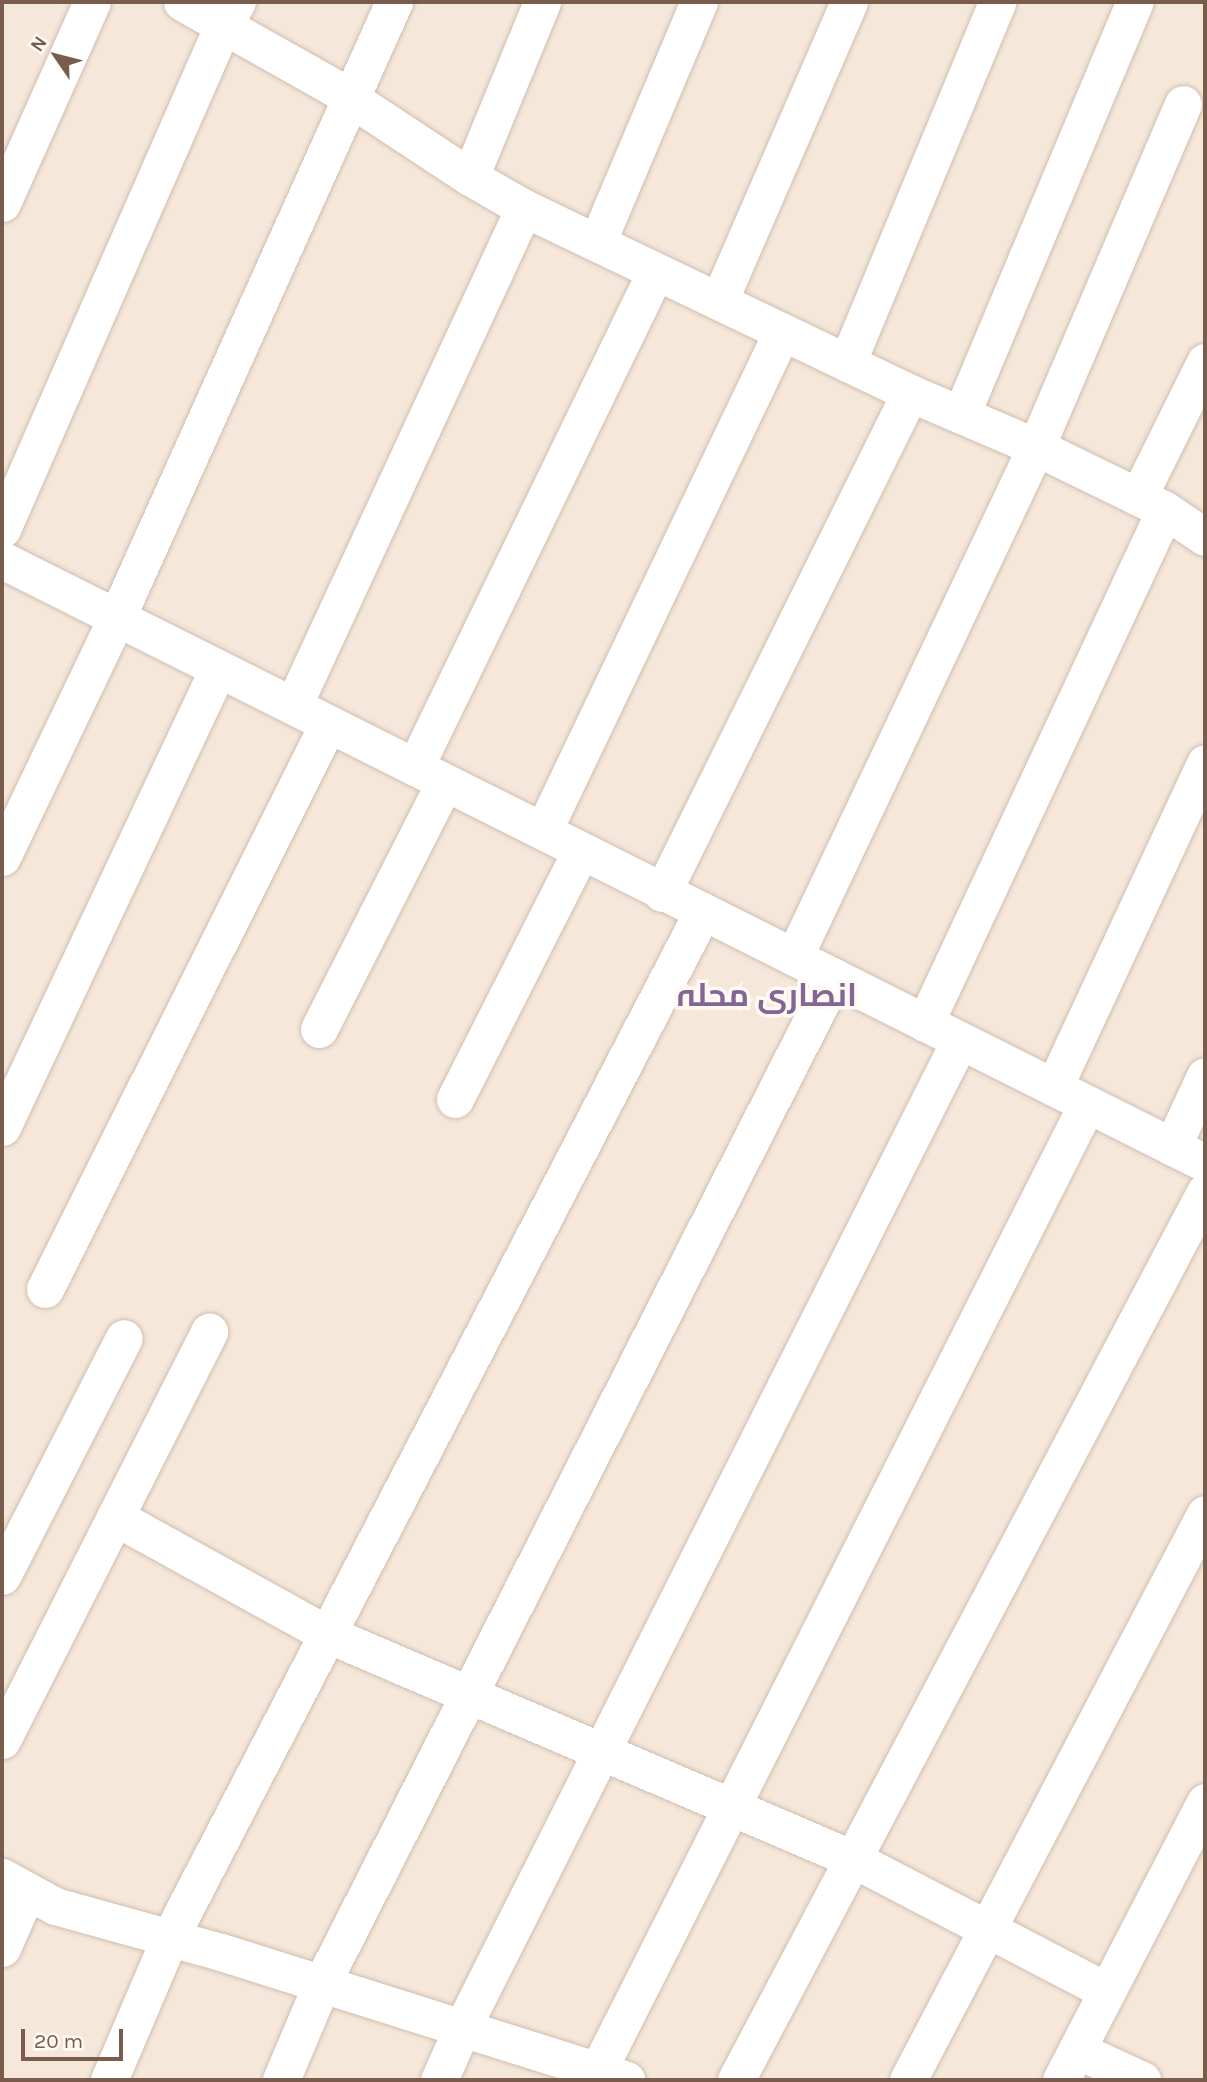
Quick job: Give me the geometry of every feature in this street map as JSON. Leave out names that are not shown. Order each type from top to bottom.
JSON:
[{"type":"street","points":[[2,203],[92,2]]},
{"type":"street","points":[[182,2],[230,13],[352,99],[470,177],[524,208],[910,393],[1036,447],[1151,503],[1205,537]]},
{"type":"street","points":[[2,857],[117,617],[394,2]]},
{"type":"street","points":[[470,177],[542,2]]},
{"type":"street","points":[[597,243],[699,2]]},
{"type":"street","points":[[719,301],[849,2]]},
{"type":"street","points":[[847,363],[997,2]]},
{"type":"street","points":[[961,415],[1135,2]]},
{"type":"street","points":[[230,13],[4,558],[662,893],[703,911],[1205,1163]]},
{"type":"street","points":[[794,957],[1036,447],[1183,104]]},
{"type":"street","points":[[293,706],[524,208]]},
{"type":"street","points":[[319,1029],[656,271]]},
{"type":"street","points":[[543,831],[782,332]]},
{"type":"street","points":[[925,1023],[1151,503],[1205,362]]},
{"type":"street","points":[[662,893],[910,393]]},
{"type":"street","points":[[2,1127],[218,668]]},
{"type":"street","points":[[45,1289],[327,724]]},
{"type":"street","points":[[1054,1087],[1205,763]]},
{"type":"street","points":[[455,1099],[581,851]]},
{"type":"street","points":[[109,2080],[170,1937],[703,911]]},
{"type":"street","points":[[281,2080],[322,1983],[834,977]]},
{"type":"street","points":[[439,2080],[462,2028],[960,1040]]},
{"type":"street","points":[[1172,1147],[1205,1076]]},
{"type":"street","points":[[2,1948],[14,1884],[55,1906],[322,1983],[605,2077],[731,1806],[1087,1104]]},
{"type":"street","points":[[736,2080],[1205,1192]]},
{"type":"street","points":[[2,1740],[209,1332]]},
{"type":"street","points":[[2,1576],[124,1338]]},
{"type":"street","points":[[908,2080],[1205,1514]]},
{"type":"street","points":[[115,1517],[327,1634],[853,1859],[1107,1992]]},
{"type":"street","points":[[1142,2080],[1069,2065],[1205,1802]]},
{"type":"shaded area","points":[[2,2],[1205,2],[1205,2080],[2,2080]]},
{"type":"district","name":"انصاری محلہ","points":[[767,996]]}]
